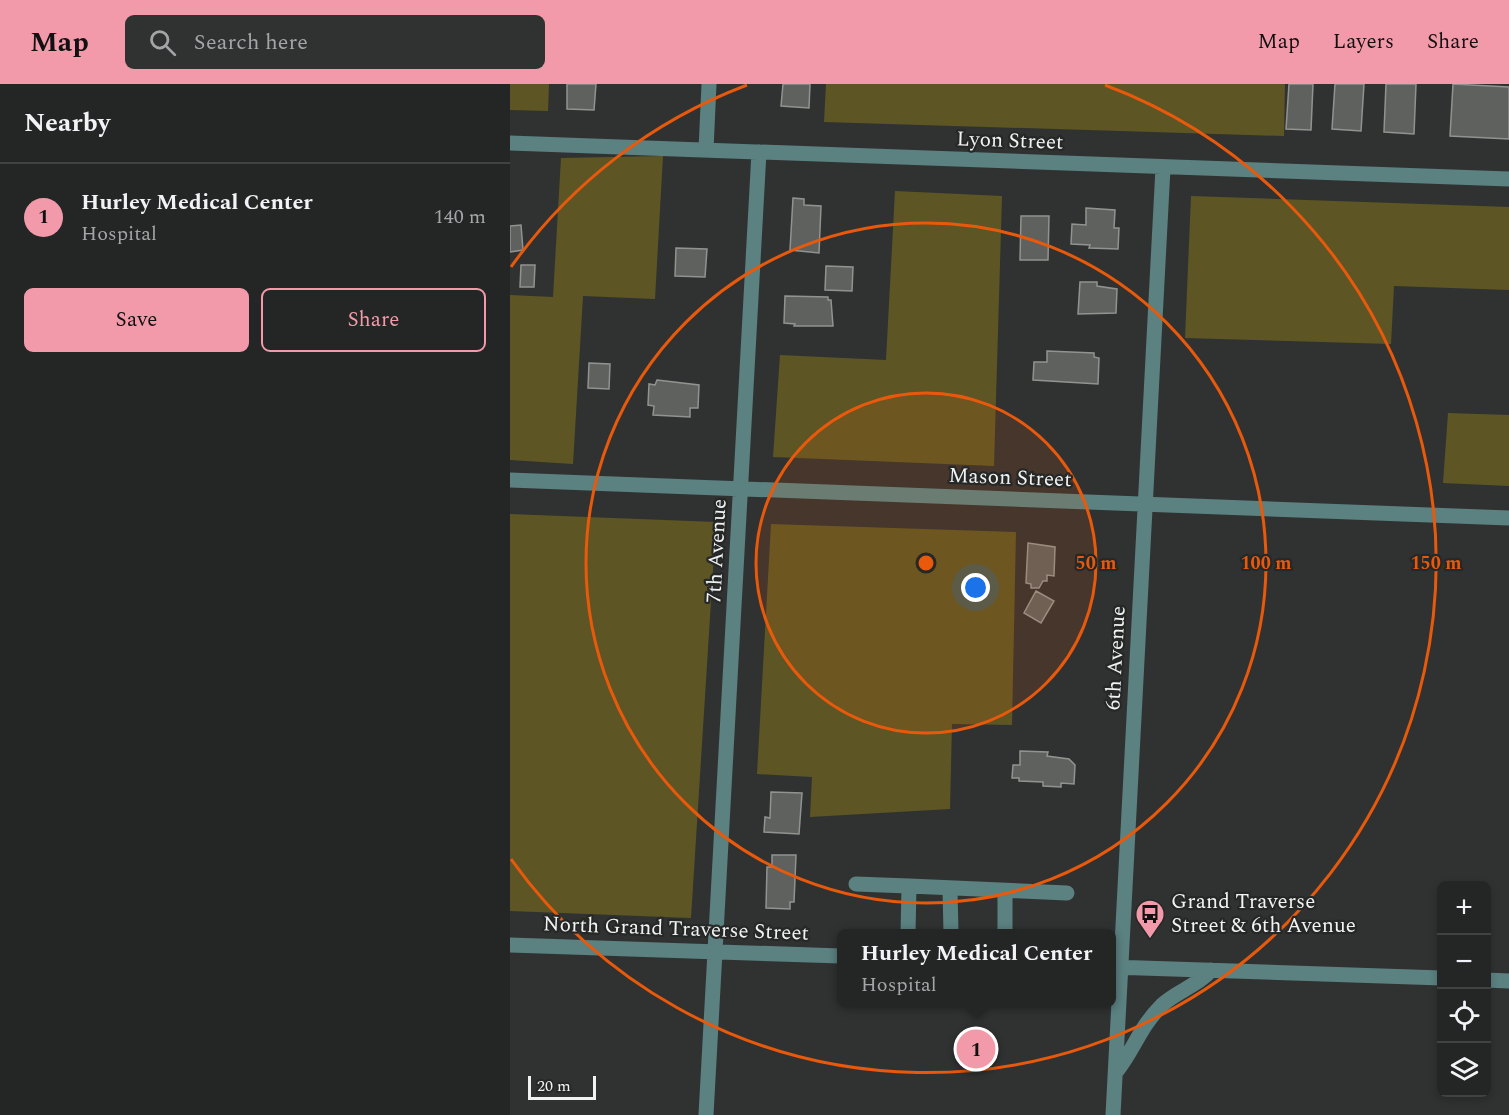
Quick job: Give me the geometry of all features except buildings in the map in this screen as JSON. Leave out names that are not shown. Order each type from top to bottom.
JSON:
[{"type":"street","points":[[706,150],[709,84]]},
{"type":"street","name":"Lyon Street","points":[[510,143],[1509,179]]},
{"type":"street","name":"7th Avenue","points":[[706,1115],[759,152]]},
{"type":"street","name":"6th Avenue","points":[[1116,967],[1146,505],[1163,168]]},
{"type":"street","name":"Mason Street","points":[[510,480],[1509,518]]},
{"type":"street","points":[[856,884],[1067,893]]},
{"type":"street","points":[[908,929],[909,886]]},
{"type":"street","points":[[950,889],[951,929]]},
{"type":"street","points":[[1005,891],[1005,929]]},
{"type":"street","name":"North Grand Traverse Street","points":[[510,945],[837,956]]},
{"type":"street","points":[[1116,967],[1437,978]]},
{"type":"street","points":[[1115,1073],[1138,1033],[1152,1015],[1176,993],[1204,977],[1211,970]]},
{"type":"street","points":[[1491,980],[1509,981]]},
{"type":"street","name":"6th Avenue","points":[[1113,1115],[1116,1007]]},
{"type":"shaded area","points":[[510,84],[549,84],[548,111],[510,110]]},
{"type":"shaded area","points":[[826,84],[1285,84],[1284,136],[824,122]]},
{"type":"shaded area","points":[[663,156],[655,299],[583,296],[573,464],[510,460],[510,295],[553,297],[561,158]]},
{"type":"shaded area","points":[[895,191],[1002,196],[994,466],[773,457],[780,355],[886,360]]},
{"type":"shaded area","points":[[1191,196],[1509,207],[1509,290],[1394,286],[1391,344],[1185,338]]},
{"type":"shaded area","points":[[1448,413],[1509,415],[1509,486],[1443,483]]},
{"type":"shaded area","points":[[510,514],[716,522],[691,918],[510,911]]},
{"type":"shaded area","points":[[771,524],[1016,532],[1012,725],[952,724],[950,809],[810,817],[812,777],[757,774]]},
{"type":"place","name":"Grand Traverse Street & 6th Avenue","points":[[1150,940]]},
{"type":"place","name":"Hurley Medical Center","points":[[976,1049]]}]
